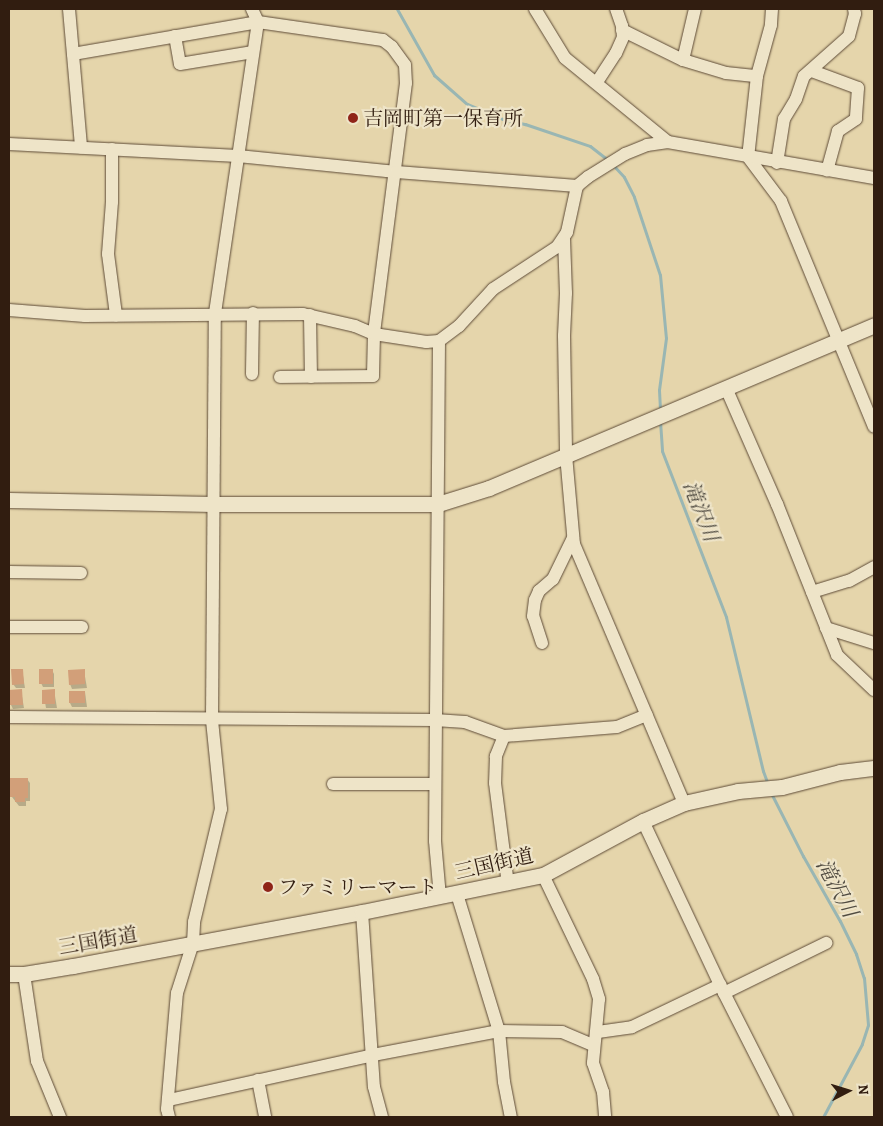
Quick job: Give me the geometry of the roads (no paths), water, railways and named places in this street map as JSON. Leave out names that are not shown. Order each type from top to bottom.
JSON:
[{"type":"street","points":[[69,9],[81,147]]},
{"type":"street","points":[[169,1117],[177,993],[193,943],[194,922],[221,809],[212,720],[215,313],[258,22],[252,9]]},
{"type":"street","points":[[535,9],[566,58],[668,142]]},
{"type":"street","points":[[597,82],[616,53],[623,37],[616,9]]},
{"type":"street","points":[[683,60],[696,9]]},
{"type":"street","points":[[772,9],[771,25],[757,76],[748,157],[781,200],[838,339],[870,404],[874,427]]},
{"type":"street","points":[[777,163],[784,119],[796,99],[804,76],[812,71],[849,36],[855,14],[854,9]]},
{"type":"street","points":[[73,54],[258,22],[383,40],[392,47],[405,65],[406,83],[396,172],[374,334],[373,376],[280,377]]},
{"type":"street","points":[[622,30],[683,60],[726,73],[757,76]]},
{"type":"street","points":[[175,36],[180,64],[253,52]]},
{"type":"street","points":[[812,71],[858,88],[856,119],[838,131],[827,171]]},
{"type":"street","points":[[684,803],[574,544],[566,455],[564,336],[566,293],[564,240],[577,186],[625,154],[647,145],[668,142],[777,163],[874,178]]},
{"type":"street","points":[[9,144],[238,156],[396,172],[577,186]]},
{"type":"street","points":[[112,148],[112,202],[108,254],[116,315]]},
{"type":"street","points":[[9,310],[85,316],[215,313],[310,316],[374,334],[426,342],[439,341],[459,326],[494,289],[548,255],[564,240]]},
{"type":"street","points":[[252,374],[253,313]]},
{"type":"street","points":[[310,316],[311,377]]},
{"type":"street","points":[[9,500],[213,504],[438,504],[489,488],[677,410],[838,339],[873,329]]},
{"type":"street","points":[[439,341],[435,841],[440,897]]},
{"type":"street","points":[[726,388],[837,655],[874,690]]},
{"type":"street","points":[[542,643],[533,616],[535,600],[540,591],[553,580],[573,538]]},
{"type":"street","points":[[812,592],[849,581],[874,567]]},
{"type":"street","points":[[9,572],[81,574]]},
{"type":"street","points":[[9,627],[82,627]]},
{"type":"street","points":[[826,628],[874,643]]},
{"type":"street","points":[[9,717],[212,720],[435,720],[466,722],[504,736],[617,727],[646,715]]},
{"type":"street","points":[[504,736],[496,756],[495,783],[508,884]]},
{"type":"street","name":"三国街道","points":[[9,974],[24,974],[508,884],[542,875],[643,821],[684,803],[738,791],[782,787],[840,772],[874,768]]},
{"type":"street","points":[[333,784],[435,784]]},
{"type":"street","points":[[643,821],[722,989],[787,1117]]},
{"type":"street","points":[[542,875],[593,978],[599,999],[598,1032],[594,1045],[593,1063],[603,1092],[605,1117]]},
{"type":"street","points":[[457,894],[499,1031],[504,1082],[511,1117]]},
{"type":"street","points":[[362,912],[374,1087],[382,1117]]},
{"type":"street","points":[[598,1032],[632,1026],[826,943]]},
{"type":"street","points":[[24,974],[37,1061],[60,1117]]},
{"type":"street","points":[[169,1100],[373,1055],[499,1031],[562,1032],[594,1045]]},
{"type":"street","points":[[258,1080],[265,1117]]},
{"type":"waterway","name":"滝沢川","points":[[397,9],[434,75],[467,104],[503,119],[525,124],[590,146],[609,161]]},
{"type":"waterway","name":"滝沢川","points":[[613,165],[624,177],[634,197],[660,275],[666,338],[659,390],[660,412]]},
{"type":"waterway","name":"滝沢川","points":[[660,421],[662,451],[726,617],[768,785]]},
{"type":"waterway","name":"滝沢川","points":[[771,793],[803,856],[840,921],[856,954],[864,978],[868,1025],[862,1044],[823,1117]]},
{"type":"place","name":"吉岡町第一保育所","points":[[353,118]]},
{"type":"place","name":"ファミリーマート","points":[[268,887]]}]
